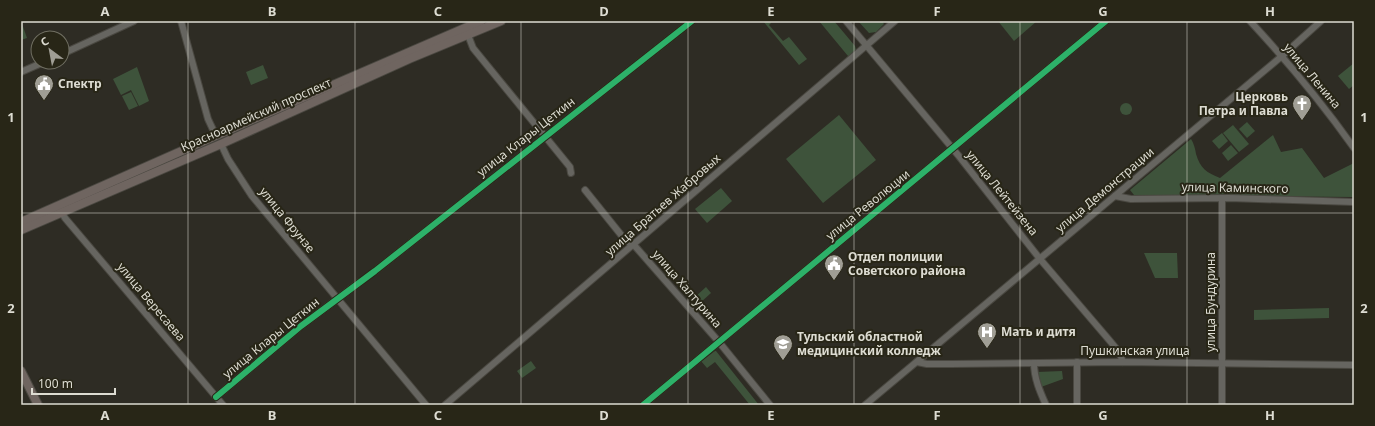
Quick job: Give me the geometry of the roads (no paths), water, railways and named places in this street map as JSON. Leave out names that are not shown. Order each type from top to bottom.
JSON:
[{"type":"main road","name":"Красноармейский проспект","points":[[21,222],[481,21]]},
{"type":"main road","name":"Красноармейский проспект","points":[[21,230],[221,144],[409,59],[500,21]]},
{"type":"main road","name":"улица Фрунзе","points":[[216,136],[221,144]]},
{"type":"main road","points":[[21,371],[38,405]]},
{"type":"street","points":[[70,50],[134,21]]},
{"type":"street","name":"улица Фрунзе","points":[[180,21],[208,119],[216,136]]},
{"type":"street","name":"улица Клары Цеткин","points":[[375,271],[692,21]]},
{"type":"street","name":"улица Лейтейзена","points":[[846,21],[952,149],[1040,259],[1119,352],[1123,362]]},
{"type":"street","name":"улица Братьев Жабровых","points":[[445,405],[895,21]]},
{"type":"street","name":"улица Революции","points":[[643,405],[1106,21]]},
{"type":"street","name":"улица Ленина","points":[[1250,21],[1282,56],[1354,148]]},
{"type":"street","name":"улица Демонстрации","points":[[866,405],[1282,56],[1321,21]]},
{"type":"street","points":[[468,35],[473,48],[570,167],[571,173]]},
{"type":"street","name":"улица Фрунзе","points":[[221,144],[228,160],[252,196],[426,405]]},
{"type":"street","name":"улица Халтурина","points":[[585,190],[626,241],[634,245],[719,342],[770,405]]},
{"type":"street","name":"улица Каминского","points":[[1115,196],[1131,199],[1222,198],[1354,202]]},
{"type":"street","name":"улица Бундурина","points":[[1222,198],[1222,405]]},
{"type":"street","name":"улица Вересаева","points":[[62,213],[64,218],[149,316],[223,405]]},
{"type":"street","name":"улица Клары Цеткин","points":[[216,397],[301,326],[360,282]]},
{"type":"street","name":"Пушкинская улица","points":[[917,362],[927,364],[1123,362],[1354,365]]},
{"type":"street","points":[[1077,362],[1077,405]]},
{"type":"street","points":[[1034,363],[1034,370],[1040,391],[1046,405]]},
{"type":"tunnel","points":[[360,282],[375,271]]},
{"type":"place","name":"Спектр","points":[[44,101]]},
{"type":"place","name":"Церковь Петра и Павла","points":[[1302,121]]},
{"type":"place","name":"Отдел полиции Советского района","points":[[834,281]]},
{"type":"place","name":"Мать и дитя","points":[[987,349]]},
{"type":"place","name":"Тульский областной медицинский колледж","points":[[783,361]]}]
